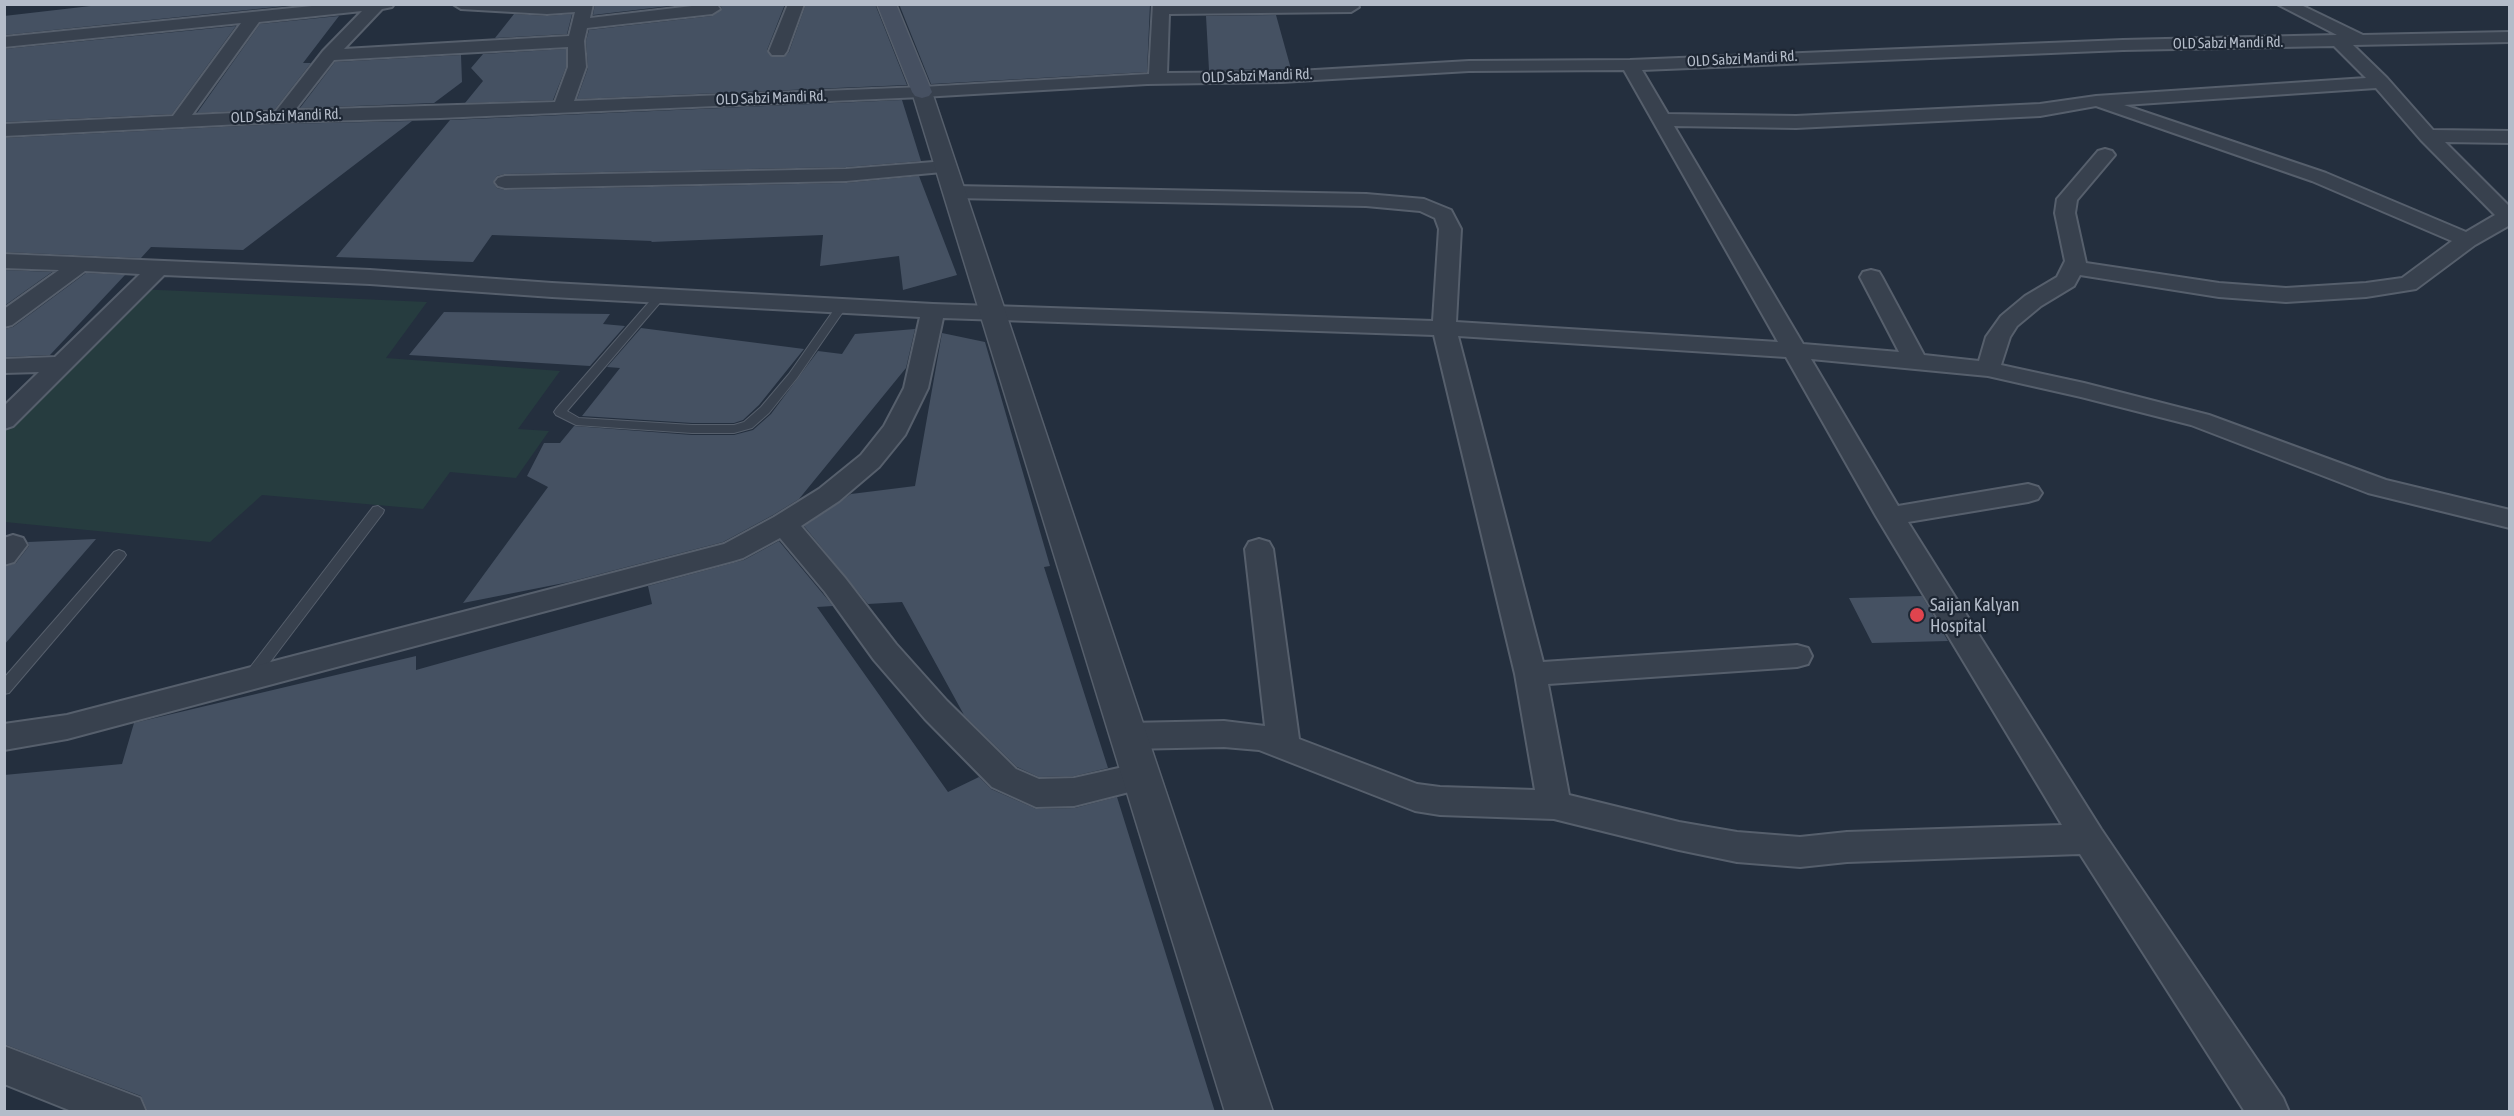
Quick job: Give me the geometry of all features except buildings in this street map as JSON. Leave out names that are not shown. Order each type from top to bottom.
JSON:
[{"type":"main road","points":[[886,4],[922,92]]},
{"type":"street","points":[[214,21],[227,4]]},
{"type":"street","points":[[461,4],[547,9],[585,5],[578,32],[577,67],[563,106]]},
{"type":"street","points":[[778,51],[796,4]]},
{"type":"street","points":[[2286,4],[2360,40]]},
{"type":"street","points":[[4,42],[382,5]]},
{"type":"street","points":[[280,116],[330,55],[382,5]]},
{"type":"street","points":[[1158,79],[1161,7],[1351,7]]},
{"type":"street","points":[[330,55],[578,32],[712,9]]},
{"type":"street","points":[[179,120],[254,18]]},
{"type":"street","name":"OLD Sabzi Mandi Rd.","points":[[4,130],[179,120],[922,92],[1158,79],[1281,77],[1468,66],[1630,65],[2123,45],[2510,37]]},
{"type":"street","points":[[2074,268],[2129,274],[2219,290],[2319,294],[2408,284],[2468,240],[2508,218],[2428,136],[2381,82],[2340,42]]},
{"type":"street","points":[[1630,65],[1792,350],[1890,516],[2089,839],[2269,1112]]},
{"type":"street","points":[[1662,120],[1796,122],[2040,110],[2096,101],[2381,82]]},
{"type":"street","points":[[922,92],[1248,1112]]},
{"type":"street","points":[[2096,101],[2319,177],[2468,240]]},
{"type":"street","points":[[2428,136],[2510,137]]},
{"type":"street","points":[[1988,369],[1998,337],[2009,321],[2033,301],[2066,281],[2074,268],[2076,261],[2065,213],[2067,199],[2105,155]]},
{"type":"street","points":[[505,182],[846,175],[1366,200],[1424,206],[1444,214],[1449,229],[1444,328],[1531,674],[1554,805]]},
{"type":"street","points":[[4,261],[370,277],[933,311],[1444,328],[1792,350],[1915,361],[1988,369],[2084,390],[2200,420],[2378,487],[2510,519]]},
{"type":"street","points":[[4,320],[81,264]]},
{"type":"street","points":[[4,421],[158,268]]},
{"type":"street","points":[[1871,277],[1915,361]]},
{"type":"street","points":[[4,737],[67,727],[733,551],[784,524],[829,495],[870,461],[896,429],[915,388],[933,311]]},
{"type":"street","points":[[4,366],[61,364]]},
{"type":"street","points":[[1890,516],[2028,493]]},
{"type":"street","points":[[784,524],[835,585],[885,652],[936,710],[1004,778],[1036,794],[1074,792],[1141,776]]},
{"type":"street","points":[[1259,549],[1284,746]]},
{"type":"street","points":[[1531,674],[1797,656]]},
{"type":"street","points":[[1128,736],[1224,734],[1262,738],[1415,796],[1440,801],[1554,805],[1737,847],[1800,852],[1847,847],[2089,839]]},
{"type":"street","points":[[4,1065],[126,1112]]},
{"type":"lane","points":[[660,296],[560,412],[576,421],[734,429],[748,425],[765,410],[786,384],[843,306]]},
{"type":"lane","points":[[250,679],[378,510]]},
{"type":"lane","points":[[4,689],[119,555]]},
{"type":"green space","points":[[137,289],[427,302],[386,358],[560,371],[518,429],[549,431],[516,478],[450,472],[423,509],[262,495],[210,542],[5,522],[5,416]]},
{"type":"place","name":"Saijan Kalyan Hospital","points":[[1917,615]]}]
